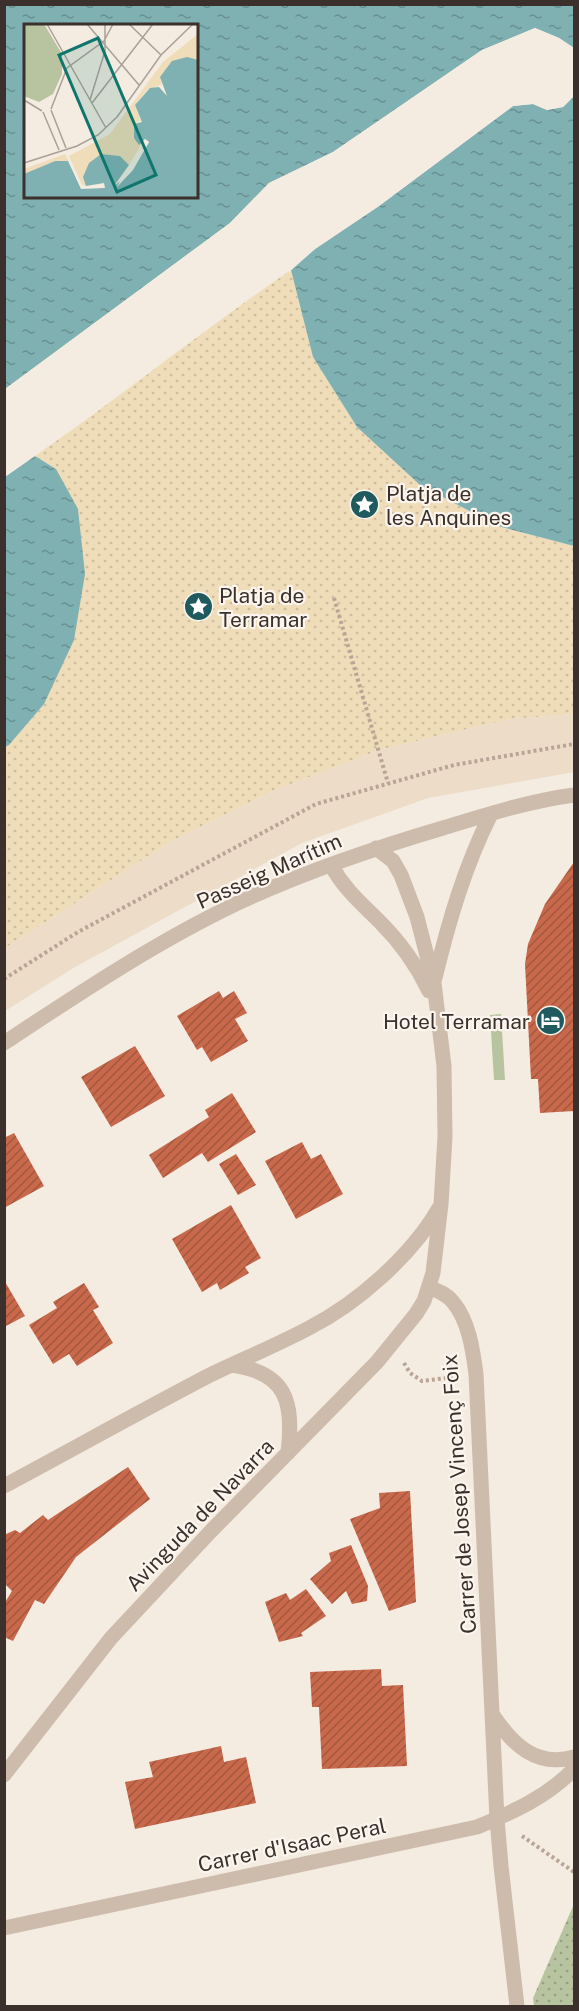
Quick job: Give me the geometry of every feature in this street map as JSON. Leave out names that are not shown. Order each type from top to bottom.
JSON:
[{"type":"street","name":"Passeig Marítim","points":[[4,1043],[106,976],[240,902],[376,848],[520,805],[574,795]]},
{"type":"street","points":[[434,983],[456,897],[491,814]]},
{"type":"street","points":[[376,848],[393,861],[401,875],[417,917],[434,983],[437,1007],[446,1101],[436,1259],[429,1287]]},
{"type":"street","points":[[331,865],[351,895],[381,922],[409,956],[421,974],[437,1007]]},
{"type":"street","points":[[4,1486],[232,1365],[311,1327],[358,1296],[388,1270],[425,1232],[441,1204]]},
{"type":"street","name":"Avinguda de Navarra","points":[[4,1775],[111,1638],[211,1531],[393,1344],[416,1314],[429,1287]]},
{"type":"street","name":"Carrer de Josep Vincenç Foix","points":[[429,1287],[443,1293],[453,1302],[465,1325],[474,1357],[497,1819],[517,2007]]},
{"type":"street","points":[[232,1365],[253,1368],[270,1377],[284,1393],[290,1413],[291,1432],[288,1453]]},
{"type":"street","points":[[492,1714],[505,1733],[519,1747],[546,1760],[558,1761],[574,1757]]},
{"type":"street","name":"Carrer d'Isaac Peral","points":[[4,1928],[477,1827],[524,1807],[545,1795],[574,1769]]},
{"type":"path","points":[[334,598],[388,783]]},
{"type":"path","points":[[4,979],[78,932],[316,804],[454,765],[574,744]]},
{"type":"path","points":[[497,1819],[574,1872]]},
{"type":"green space","points":[[501,1014],[505,1080],[494,1080],[490,1015]]},
{"type":"green space","points":[[574,1904],[574,2006],[534,2006],[533,1998]]},
{"type":"sand","points":[[291,270],[313,357],[357,427],[420,485],[498,526],[574,546],[574,714],[510,719],[379,750],[273,791],[172,841],[5,948],[5,747],[44,704],[56,469],[35,456]]},
{"type":"shaded area","points":[[574,714],[574,772],[428,798],[302,843],[75,967],[5,1011],[5,948],[172,841],[273,791],[379,750],[510,719]]},
{"type":"water","points":[[5,5],[574,5],[574,48],[559,38],[535,28],[482,50],[333,152],[269,183],[230,223],[5,389]]},
{"type":"water","points":[[574,96],[574,546],[498,526],[420,485],[357,427],[313,357],[291,270],[315,249],[379,206],[513,106],[533,104],[547,110],[563,107]]},
{"type":"water","points":[[35,456],[56,469],[78,509],[85,574],[74,640],[44,704],[5,747],[5,477]]},
{"type":"pier","points":[[535,28],[559,38],[574,48],[574,51],[558,40],[535,31],[484,53],[335,154],[271,186],[232,225],[4,392],[5,389],[230,223],[269,183],[333,152],[482,50]]},
{"type":"pier","points":[[574,93],[574,96],[563,107],[547,110],[533,104],[513,106],[379,206],[315,249],[289,272],[289,268],[314,247],[377,204],[511,103],[533,101],[548,107],[562,105]]},
{"type":"building","name":"Hotel Terramar","points":[[574,862],[574,1111],[540,1113],[538,1079],[531,1079],[525,964],[528,944],[545,904]]},
{"type":"building","points":[[219,991],[223,998],[234,991],[247,1013],[235,1019],[248,1041],[211,1062],[202,1047],[197,1050],[177,1016]]},
{"type":"building","points":[[135,1046],[165,1096],[111,1127],[81,1077]]},
{"type":"building","points":[[232,1093],[256,1132],[208,1162],[202,1153],[163,1178],[149,1155],[209,1117],[205,1110]]},
{"type":"building","points":[[14,1133],[44,1186],[4,1208],[4,1138]]},
{"type":"building","points":[[302,1142],[311,1159],[321,1154],[343,1194],[296,1219],[265,1161]]},
{"type":"building","points":[[236,1154],[256,1185],[238,1195],[219,1164]]},
{"type":"building","points":[[231,1205],[261,1258],[245,1267],[249,1273],[220,1290],[217,1283],[202,1292],[172,1239]]},
{"type":"building","points":[[4,1280],[25,1316],[4,1327]]},
{"type":"building","points":[[84,1283],[99,1307],[93,1310],[113,1343],[77,1366],[69,1354],[53,1364],[29,1325],[57,1308],[53,1302]]},
{"type":"building","points":[[128,1467],[150,1499],[76,1557],[44,1604],[35,1600],[13,1641],[4,1637],[4,1604],[12,1591],[4,1583],[4,1535],[15,1530],[20,1533],[43,1515],[48,1520]]},
{"type":"building","points":[[410,1491],[416,1602],[389,1611],[350,1519],[380,1508],[379,1493]]},
{"type":"building","points":[[351,1545],[368,1586],[367,1601],[352,1604],[346,1591],[332,1604],[310,1579],[331,1561],[329,1553]]},
{"type":"building","points":[[306,1589],[326,1616],[301,1633],[303,1636],[279,1642],[265,1602],[286,1593],[290,1600]]},
{"type":"building","points":[[381,1669],[382,1686],[403,1685],[407,1766],[322,1769],[319,1707],[312,1707],[310,1672]]},
{"type":"building","points":[[221,1746],[224,1762],[246,1757],[256,1803],[135,1829],[125,1782],[153,1777],[149,1762]]},
{"type":"place","name":"Platja de les Anquines","points":[[365,505]]},
{"type":"place","name":"Platja de Terramar","points":[[198,607]]},
{"type":"place","name":"Hotel Terramar","points":[[551,1021]]}]
